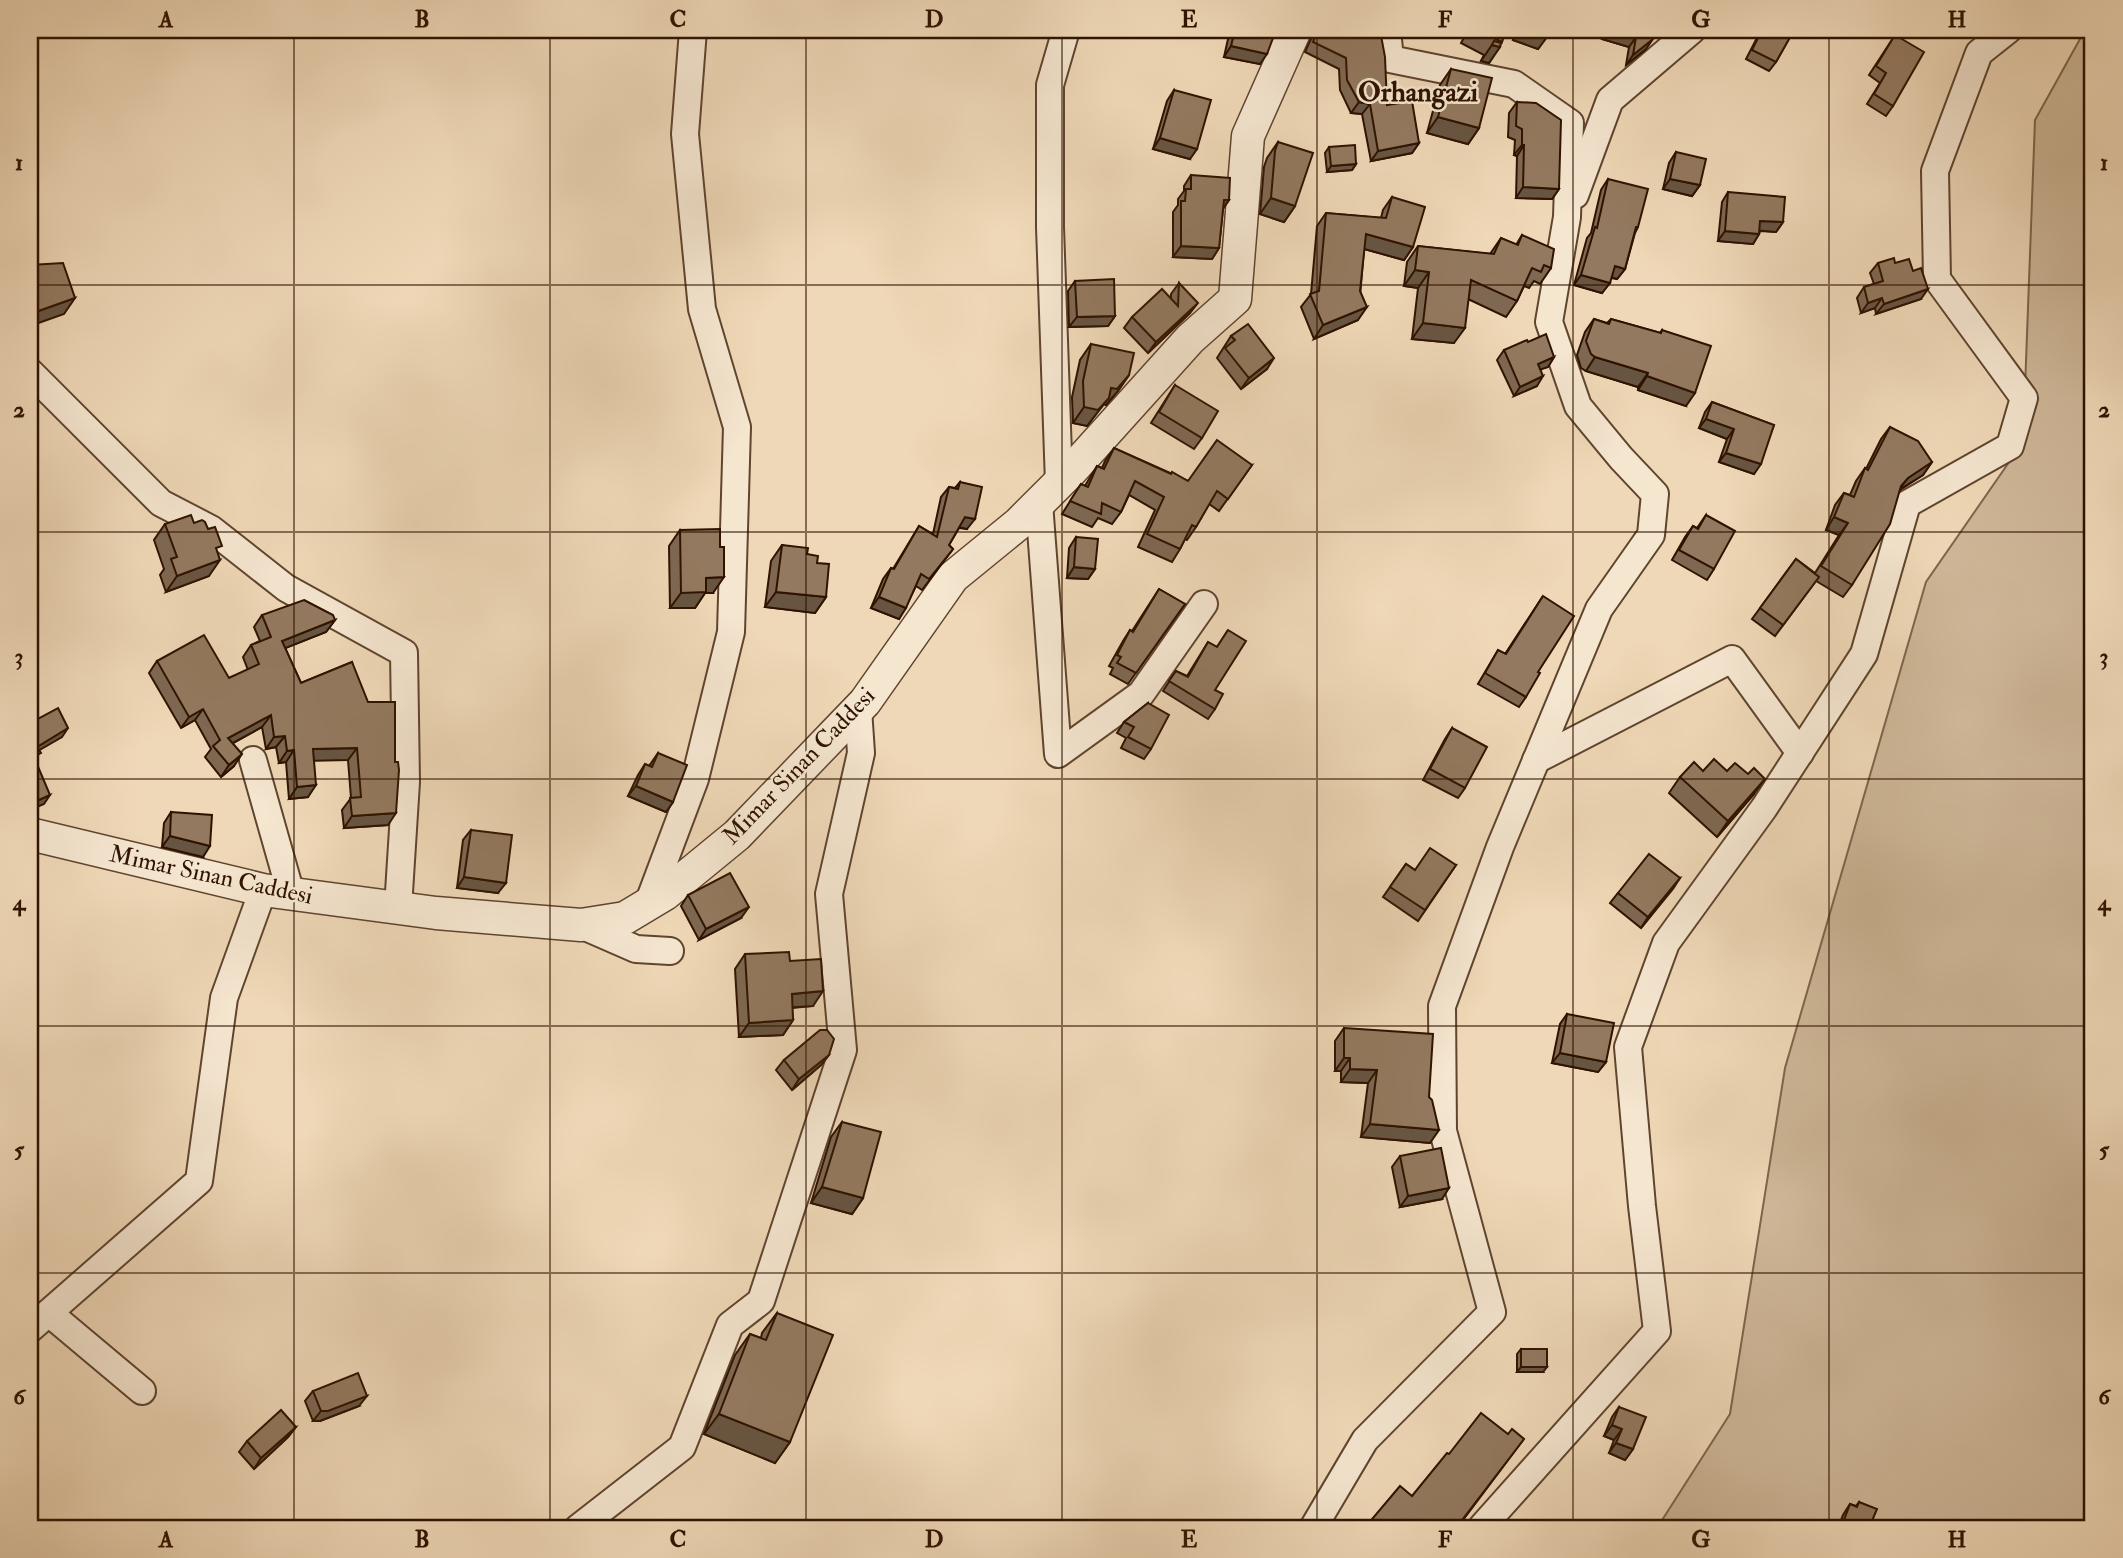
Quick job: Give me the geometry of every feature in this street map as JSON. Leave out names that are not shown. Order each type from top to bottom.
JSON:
[{"type":"street","points":[[648,904],[695,779],[731,632],[737,427],[702,309],[685,134],[693,30]]},
{"type":"street","points":[[1066,30],[1050,85],[1049,493],[1058,754],[1141,694],[1204,604]]},
{"type":"street","name":"Mimar Sinan Caddesi","points":[[30,834],[277,892],[398,908],[581,925],[625,918],[665,894],[737,835],[865,702],[953,577],[1018,524],[1191,339],[1235,299],[1248,136],[1295,30]]},
{"type":"street","points":[[1313,1528],[1365,1440],[1492,1312],[1443,1131],[1442,1006],[1500,847],[1599,610],[1651,535],[1656,494],[1621,458],[1578,406],[1549,322],[1567,217],[1570,123],[1514,85],[1390,59],[1387,30]]},
{"type":"street","points":[[1567,217],[1610,100],[1692,30]]},
{"type":"street","points":[[1481,1528],[1657,1331],[1642,1206],[1628,1047],[1666,943],[1764,808],[1864,654],[1907,504],[2010,446],[2024,398],[1937,279],[1935,171],[1979,53],[2008,30]]},
{"type":"street","points":[[30,372],[161,503],[211,529],[286,588],[404,653],[406,782],[398,908]]},
{"type":"street","points":[[1536,760],[1732,659],[1800,753]]},
{"type":"street","points":[[578,1528],[682,1447],[730,1325],[761,1301],[843,1050],[829,894],[861,753],[858,709]]},
{"type":"street","points":[[142,1391],[39,1321],[199,1181],[224,998],[277,892],[253,760]]},
{"type":"street","points":[[581,925],[636,949],[670,951]]},
{"type":"shaded area","points":[[2085,30],[2093,30],[2093,1528],[1657,1528],[1730,1414],[1785,1068],[1926,582],[2023,442],[2035,120]]},
{"type":"building","points":[[1235,30],[1276,30],[1267,54],[1231,46]]},
{"type":"building","points":[[1318,30],[1380,30],[1385,57],[1387,105],[1412,101],[1419,143],[1378,151],[1370,104],[1359,102],[1347,80],[1346,58],[1313,42]]},
{"type":"building","points":[[1477,30],[1505,30],[1502,42]]},
{"type":"building","points":[[1611,30],[1655,30],[1653,39],[1633,55],[1636,37]]},
{"type":"building","points":[[1762,30],[1794,30],[1776,62],[1752,50]]},
{"type":"building","points":[[1895,35],[1924,52],[1893,106],[1874,94],[1886,73],[1876,66]]},
{"type":"building","points":[[1494,41],[1501,43],[1500,47],[1492,45]]},
{"type":"building","points":[[1451,69],[1492,78],[1479,128],[1438,117]]},
{"type":"building","points":[[1174,90],[1211,100],[1197,149],[1160,138]]},
{"type":"building","points":[[1517,102],[1536,103],[1561,120],[1559,189],[1523,187],[1524,145],[1522,129],[1516,126]]},
{"type":"building","points":[[1278,142],[1313,153],[1295,206],[1271,198]]},
{"type":"building","points":[[1355,145],[1356,164],[1331,166],[1329,147]]},
{"type":"building","points":[[1676,152],[1706,159],[1700,185],[1670,179]]},
{"type":"building","points":[[1191,175],[1230,178],[1229,200],[1224,200],[1219,248],[1181,246],[1181,201],[1185,201],[1186,189],[1191,189]]},
{"type":"building","points":[[1608,179],[1648,189],[1625,269],[1615,266],[1610,283],[1581,275],[1595,227],[1597,228]]},
{"type":"building","points":[[1728,192],[1785,197],[1783,222],[1760,221],[1759,234],[1725,231]]},
{"type":"building","points":[[1392,197],[1425,207],[1413,247],[1366,234],[1360,291],[1367,307],[1323,325],[1310,294],[1319,291],[1326,213],[1386,218]]},
{"type":"building","points":[[1522,235],[1554,249],[1551,268],[1544,265],[1541,272],[1532,268],[1517,301],[1471,280],[1465,328],[1423,323],[1429,272],[1415,270],[1418,246],[1494,254],[1501,238],[1518,245]]},
{"type":"building","points":[[1894,258],[1895,263],[1909,259],[1913,271],[1921,268],[1928,289],[1884,304],[1882,298],[1868,303],[1864,287],[1883,281],[1878,263]]},
{"type":"building","points":[[63,263],[75,298],[30,314],[30,265]]},
{"type":"building","points":[[1114,279],[1115,316],[1077,317],[1075,281]]},
{"type":"building","points":[[1179,283],[1198,303],[1156,342],[1132,317],[1162,289],[1178,306]]},
{"type":"building","points":[[1594,319],[1609,324],[1611,319],[1661,333],[1662,330],[1711,346],[1695,393],[1647,376],[1648,373],[1595,357],[1586,341]]},
{"type":"building","points":[[1248,324],[1274,358],[1249,378],[1225,348],[1235,340],[1231,336]]},
{"type":"building","points":[[1546,334],[1554,357],[1538,364],[1543,376],[1520,387],[1504,350]]},
{"type":"building","points":[[1091,344],[1134,353],[1129,375],[1117,389],[1111,388],[1109,398],[1098,410],[1084,407],[1083,381]]},
{"type":"building","points":[[1175,385],[1218,411],[1202,438],[1159,412]]},
{"type":"building","points":[[1712,402],[1774,425],[1761,464],[1726,453],[1734,429],[1706,419]]},
{"type":"building","points":[[1890,427],[1918,441],[1932,462],[1901,486],[1890,524],[1852,585],[1821,566],[1848,523],[1834,517],[1844,493],[1854,497],[1865,468],[1868,470]]},
{"type":"building","points":[[1217,440],[1252,465],[1228,499],[1217,491],[1196,527],[1192,525],[1180,549],[1147,534],[1164,497],[1135,481],[1121,512],[1102,503],[1101,514],[1070,501],[1081,484],[1088,487],[1097,466],[1104,469],[1114,448],[1188,481]]},
{"type":"building","points":[[960,482],[982,487],[975,519],[965,517],[949,545],[953,549],[929,579],[921,574],[906,608],[879,597],[891,568],[894,569],[919,526],[937,537],[949,487],[958,489]]},
{"type":"building","points":[[191,515],[194,523],[202,520],[208,529],[215,527],[222,546],[216,548],[220,560],[177,576],[171,559],[177,557],[165,524]]},
{"type":"building","points":[[1706,515],[1735,531],[1714,569],[1679,550],[1693,526],[1698,529]]},
{"type":"building","points":[[720,529],[720,547],[724,547],[724,577],[706,578],[706,592],[681,593],[680,530]]},
{"type":"building","points":[[1076,537],[1098,539],[1095,569],[1074,567]]},
{"type":"building","points":[[782,545],[808,548],[807,554],[818,556],[817,563],[829,564],[826,597],[776,592]]},
{"type":"building","points":[[1796,559],[1819,577],[1783,625],[1760,608]]},
{"type":"building","points":[[1159,589],[1185,604],[1136,673],[1117,663],[1121,657],[1117,655],[1130,630],[1133,632]]},
{"type":"building","points":[[1543,596],[1574,616],[1538,672],[1540,673],[1526,697],[1485,673],[1498,650],[1506,654]]},
{"type":"building","points":[[304,600],[333,615],[335,620],[282,641],[301,683],[352,662],[368,702],[395,702],[395,762],[398,762],[399,770],[396,813],[352,816],[350,798],[361,797],[357,748],[313,749],[316,785],[297,787],[294,750],[287,751],[285,736],[274,737],[271,715],[228,738],[242,754],[229,765],[213,746],[220,740],[203,709],[189,717],[157,661],[204,635],[229,678],[259,664],[251,645],[271,637],[262,615]]},
{"type":"building","points":[[1228,630],[1246,641],[1215,690],[1223,694],[1215,709],[1169,681],[1176,671],[1188,677],[1208,642],[1217,647]]},
{"type":"building","points":[[1148,703],[1169,715],[1151,749],[1128,737],[1134,727],[1124,722]]},
{"type":"building","points":[[58,708],[68,728],[37,747],[41,753],[34,757],[50,795],[30,804],[30,723]]},
{"type":"building","points":[[1452,728],[1487,747],[1465,788],[1430,769]]},
{"type":"building","points":[[658,753],[687,765],[673,802],[636,786],[645,764],[652,767]]},
{"type":"building","points":[[1714,759],[1727,771],[1735,763],[1748,774],[1754,768],[1765,779],[1728,821],[1680,777],[1694,762],[1703,771]]},
{"type":"building","points":[[171,812],[212,815],[210,846],[170,836]]},
{"type":"building","points":[[471,830],[512,835],[506,883],[464,877]]},
{"type":"building","points":[[1430,848],[1456,865],[1425,910],[1390,887],[1406,864],[1415,870]]},
{"type":"building","points":[[1649,854],[1680,878],[1648,917],[1618,893]]},
{"type":"building","points":[[730,873],[749,907],[706,929],[688,895]]},
{"type":"building","points":[[789,952],[790,961],[821,959],[823,991],[792,994],[793,1020],[749,1023],[745,954]]},
{"type":"building","points":[[1567,1014],[1614,1023],[1606,1062],[1560,1053]]},
{"type":"building","points":[[1344,1028],[1433,1034],[1429,1097],[1439,1130],[1370,1124],[1377,1070],[1350,1069],[1350,1058],[1344,1058]]},
{"type":"building","points":[[820,1030],[827,1030],[834,1039],[829,1055],[799,1079],[784,1060]]},
{"type":"building","points":[[842,1122],[881,1132],[863,1198],[822,1187]]},
{"type":"building","points":[[1441,1148],[1449,1188],[1408,1196],[1400,1156]]},
{"type":"building","points":[[777,1313],[833,1335],[790,1442],[719,1414],[750,1334],[766,1340]]},
{"type":"building","points":[[1521,1349],[1547,1349],[1547,1367],[1521,1367]]},
{"type":"building","points":[[358,1373],[367,1396],[328,1411],[321,1411],[313,1391]]},
{"type":"building","points":[[1619,1407],[1646,1417],[1633,1449],[1616,1443],[1622,1429],[1612,1425]]},
{"type":"building","points":[[281,1410],[296,1427],[261,1458],[247,1441]]},
{"type":"building","points":[[1481,1413],[1508,1434],[1512,1429],[1524,1439],[1456,1528],[1371,1528],[1367,1525],[1400,1486],[1412,1496]]},
{"type":"building","points":[[1859,1502],[1877,1509],[1869,1528],[1844,1520],[1850,1504],[1857,1507]]},
{"type":"district","name":"Orhangazi","points":[[1418,92]]}]
